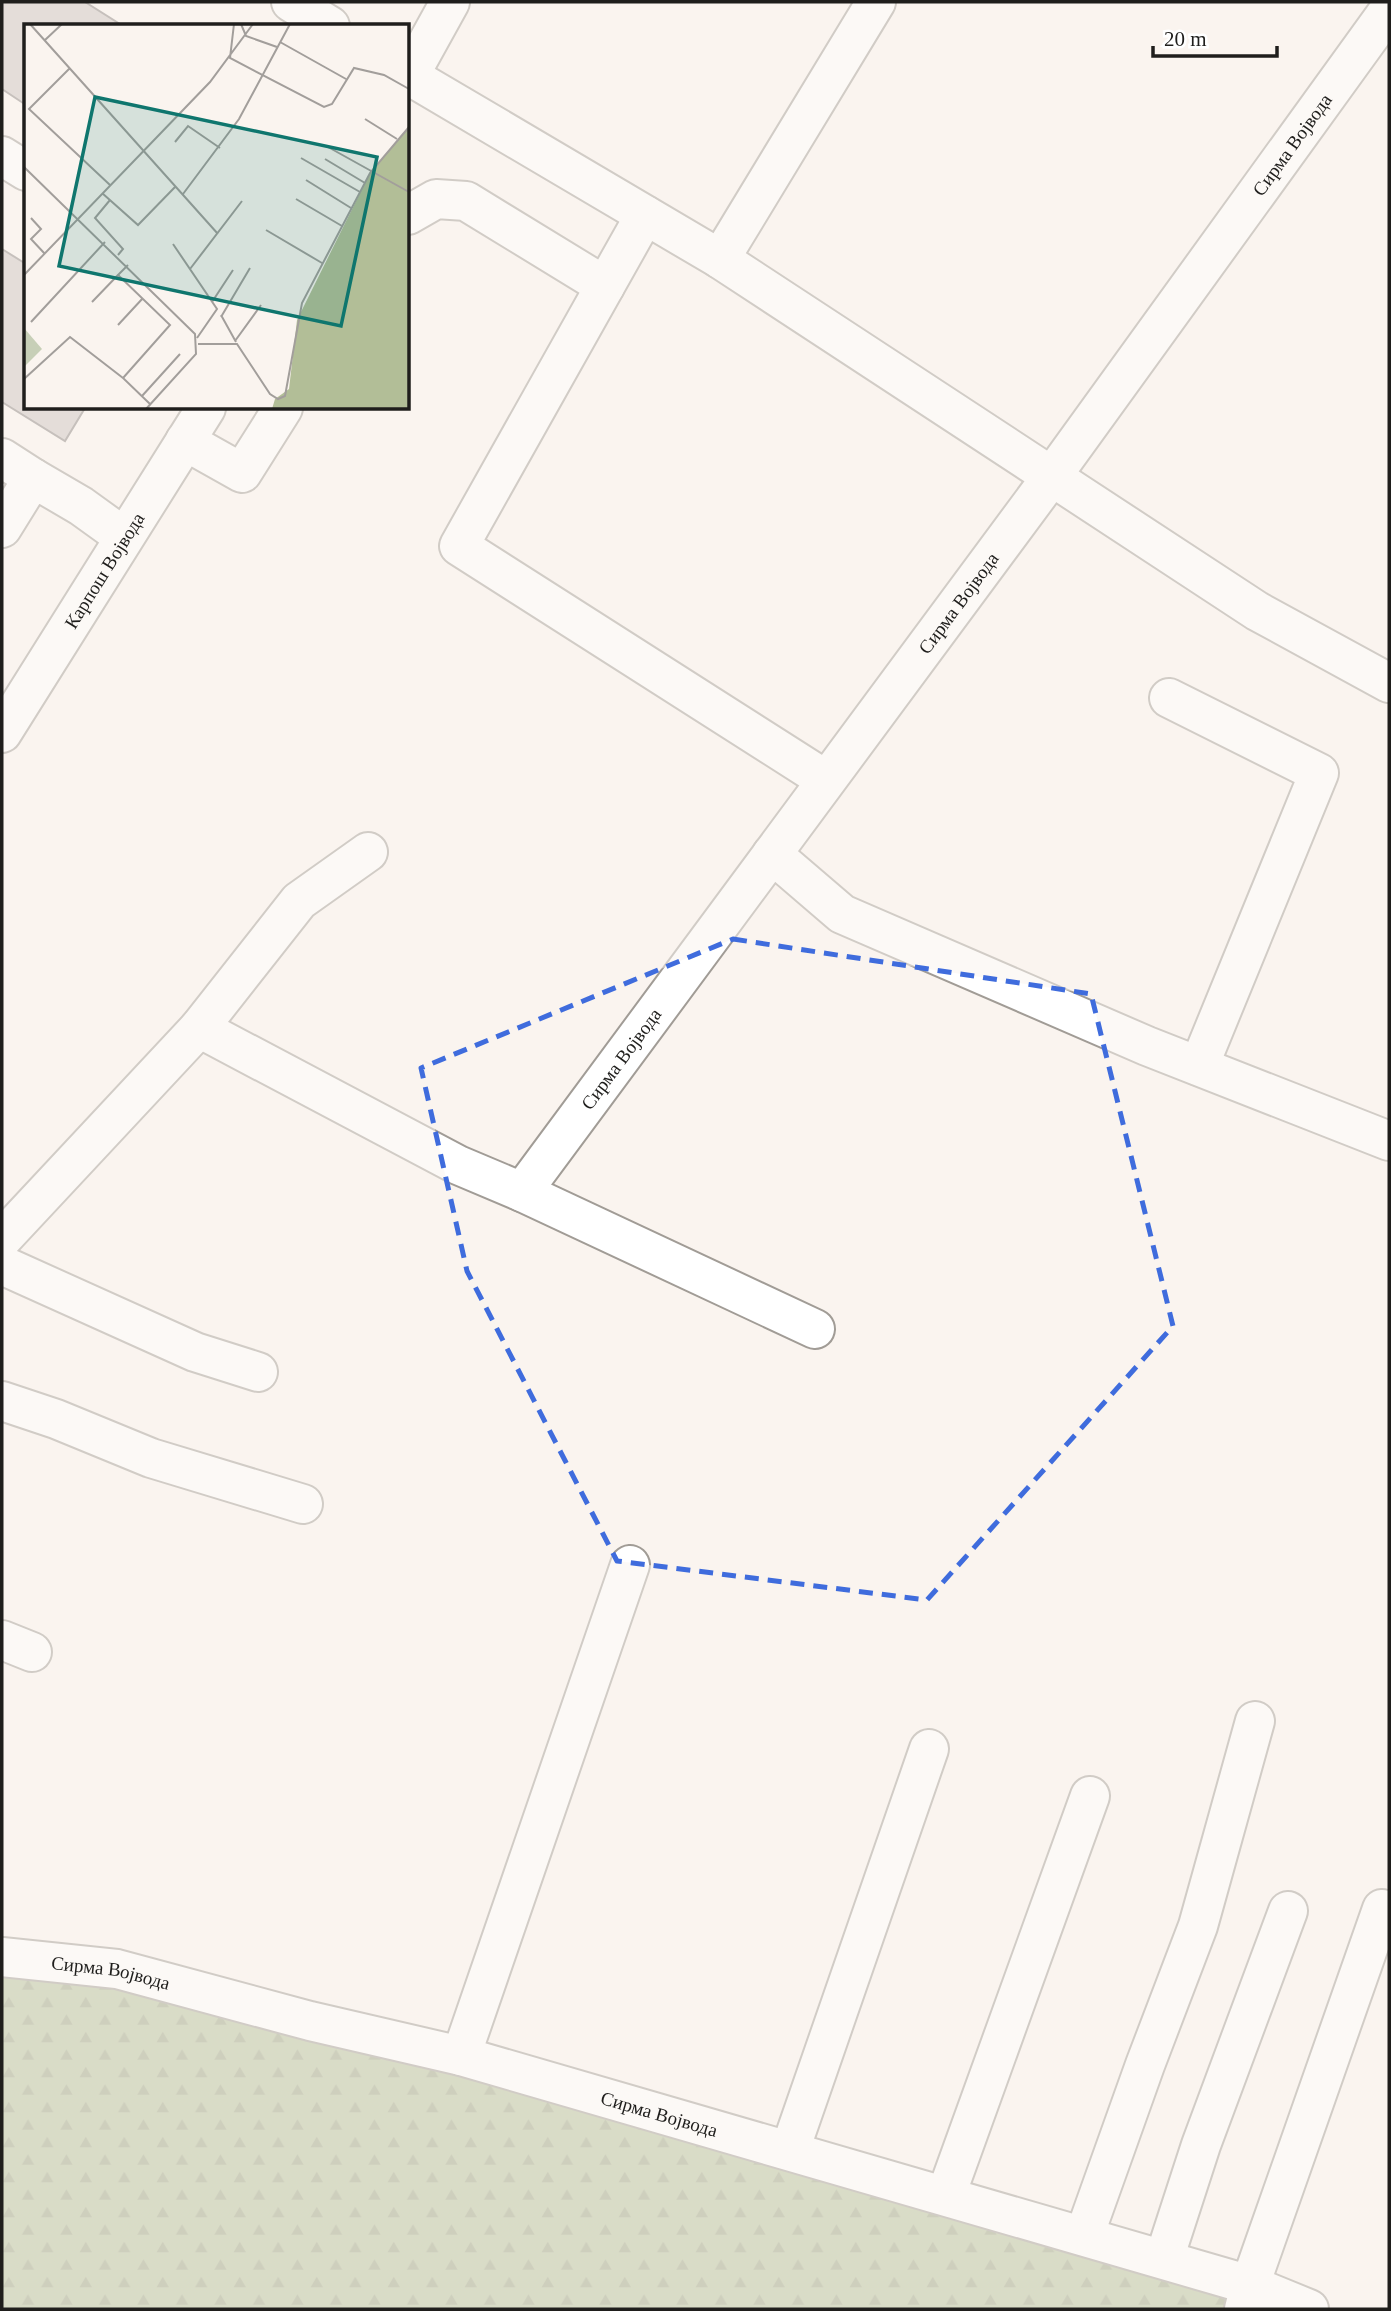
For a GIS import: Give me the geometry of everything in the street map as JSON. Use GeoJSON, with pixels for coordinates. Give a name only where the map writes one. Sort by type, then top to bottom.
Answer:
{"type":"FeatureCollection","features":[{"type":"Feature","properties":{"kind":"street"},"geometry":{"type":"LineString","coordinates":[[290,2],[327,24]]}},
{"type":"Feature","properties":{"kind":"street"},"geometry":{"type":"LineString","coordinates":[[410,72],[450,2]]}},
{"type":"Feature","properties":{"kind":"street"},"geometry":{"type":"LineString","coordinates":[[720,259],[877,2]]}},
{"type":"Feature","properties":{"kind":"street","name":"Сирма Војвода"},"geometry":{"type":"LineString","coordinates":[[522,1192],[1052,476],[1389,10]]}},
{"type":"Feature","properties":{"kind":"street"},"geometry":{"type":"LineString","coordinates":[[410,77],[720,259],[1257,611],[1389,683]]}},
{"type":"Feature","properties":{"kind":"street"},"geometry":{"type":"LineString","coordinates":[[2,156],[24,170]]}},
{"type":"Feature","properties":{"kind":"street"},"geometry":{"type":"LineString","coordinates":[[410,214],[436,199],[466,201],[605,286]]}},
{"type":"Feature","properties":{"kind":"street"},"geometry":{"type":"LineString","coordinates":[[645,215],[459,546],[826,780]]}},
{"type":"Feature","properties":{"kind":"street","name":"Карпош Војвода"},"geometry":{"type":"LineString","coordinates":[[2,733],[205,410]]}},
{"type":"Feature","properties":{"kind":"street"},"geometry":{"type":"LineString","coordinates":[[185,441],[242,473],[282,410]]}},
{"type":"Feature","properties":{"kind":"street"},"geometry":{"type":"LineString","coordinates":[[2,528],[18,468],[124,537]]}},
{"type":"Feature","properties":{"kind":"street"},"geometry":{"type":"LineString","coordinates":[[1169,698],[1319,773],[1199,1066]]}},
{"type":"Feature","properties":{"kind":"street"},"geometry":{"type":"LineString","coordinates":[[2,1239],[199,1028],[299,901],[368,852]]}},
{"type":"Feature","properties":{"kind":"street"},"geometry":{"type":"LineString","coordinates":[[772,854],[842,914],[1199,1066],[1389,1141]]}},
{"type":"Feature","properties":{"kind":"street"},"geometry":{"type":"LineString","coordinates":[[199,1028],[458,1165],[522,1192],[816,1329]]}},
{"type":"Feature","properties":{"kind":"street"},"geometry":{"type":"LineString","coordinates":[[2,1265],[195,1352],[258,1372]]}},
{"type":"Feature","properties":{"kind":"street"},"geometry":{"type":"LineString","coordinates":[[2,1401],[56,1419],[151,1458],[303,1504]]}},
{"type":"Feature","properties":{"kind":"street"},"geometry":{"type":"LineString","coordinates":[[461,2056],[630,1565]]}},
{"type":"Feature","properties":{"kind":"street"},"geometry":{"type":"LineString","coordinates":[[1084,2236],[1198,1926],[1255,1721]]}},
{"type":"Feature","properties":{"kind":"street"},"geometry":{"type":"LineString","coordinates":[[790,2150],[929,1749]]}},
{"type":"Feature","properties":{"kind":"street"},"geometry":{"type":"LineString","coordinates":[[946,2195],[1090,1796]]}},
{"type":"Feature","properties":{"kind":"street"},"geometry":{"type":"LineString","coordinates":[[1247,2297],[1382,1909]]}},
{"type":"Feature","properties":{"kind":"street"},"geometry":{"type":"LineString","coordinates":[[1164,2259],[1200,2145],[1288,1910]]}},
{"type":"Feature","properties":{"kind":"street","name":"Сирма Војвода"},"geometry":{"type":"LineString","coordinates":[[2,1957],[117,1969],[310,2021],[461,2056],[1164,2259],[1247,2297],[1309,2309]]}},
{"type":"Feature","properties":{"kind":"highlighted area"},"geometry":{"type":"Polygon","coordinates":[[[733,939],[1091,994],[1173,1326],[927,1600],[617,1561],[467,1271],[421,1068],[733,939]]]}},
{"type":"Feature","properties":{"kind":"green space"},"geometry":{"type":"Polygon","coordinates":[[[2,1957],[117,1969],[1309,2309],[2,2309],[2,1957]]]}},
{"type":"Feature","properties":{"kind":"building"},"geometry":{"type":"Polygon","coordinates":[[[2,2],[85,2],[120,24],[24,24],[24,104],[2,89],[2,2]]]}},
{"type":"Feature","properties":{"kind":"building"},"geometry":{"type":"Polygon","coordinates":[[[2,249],[24,263],[24,410],[84,410],[65,441],[2,402],[2,249]]]}}]}
